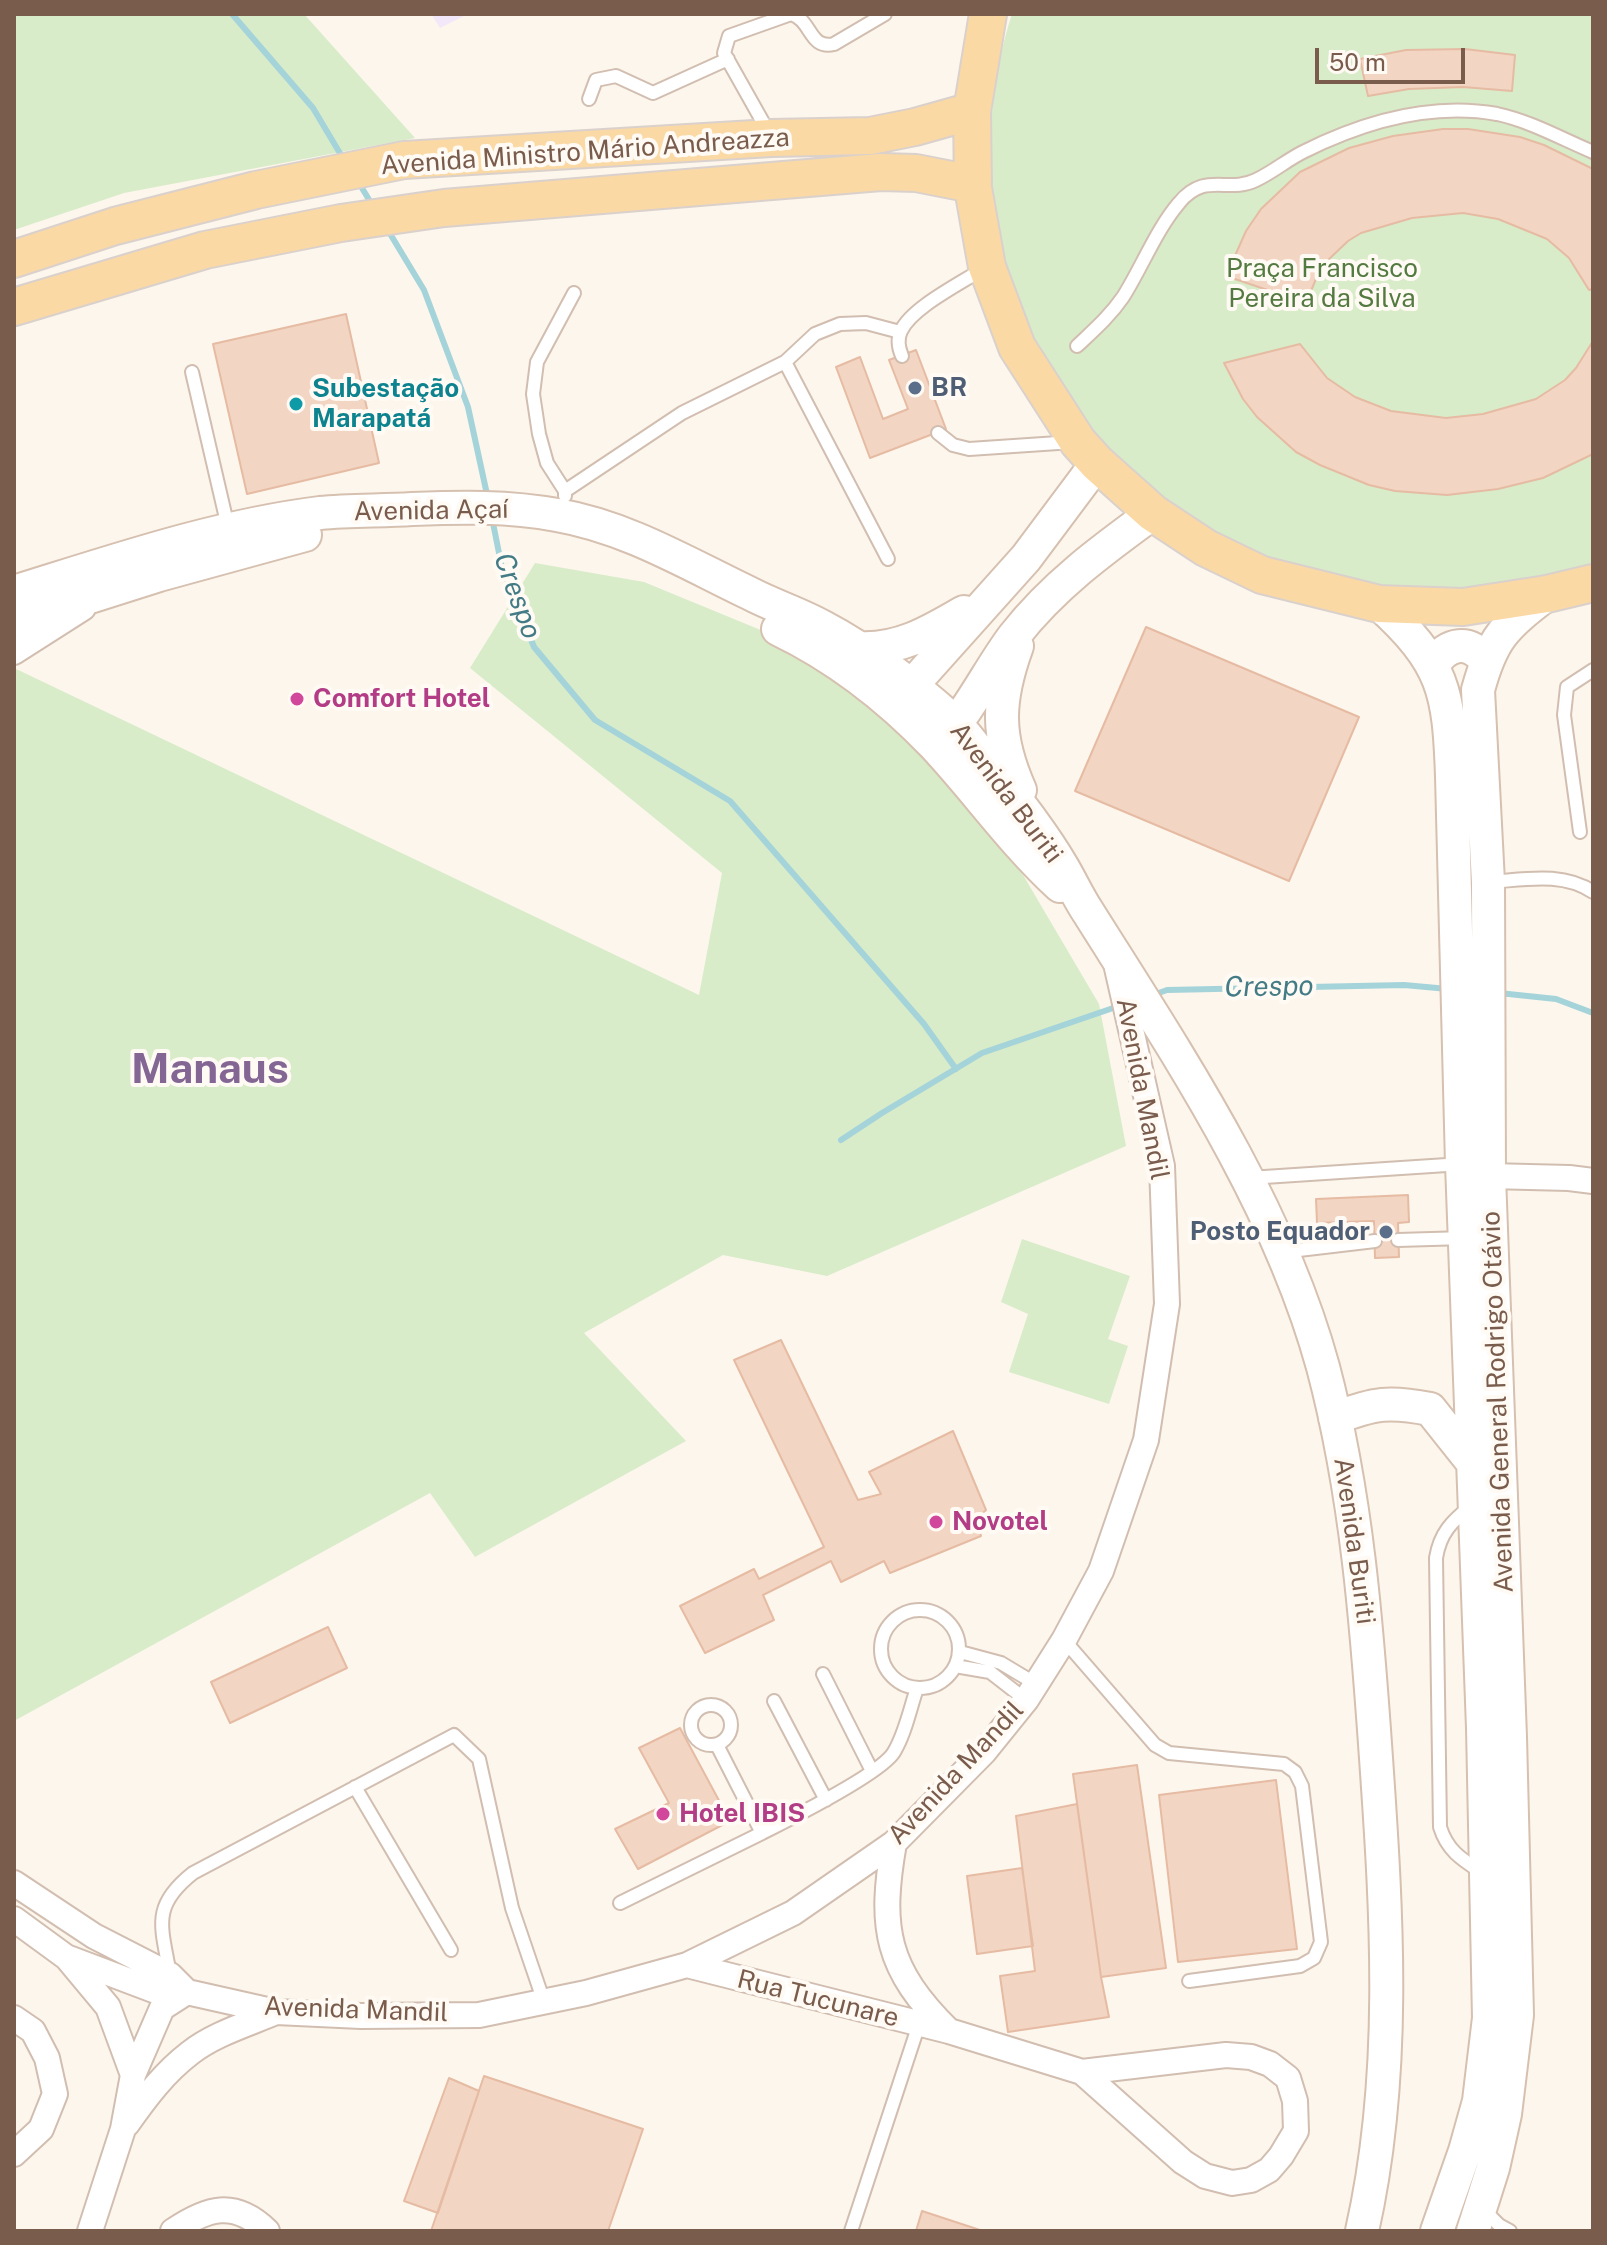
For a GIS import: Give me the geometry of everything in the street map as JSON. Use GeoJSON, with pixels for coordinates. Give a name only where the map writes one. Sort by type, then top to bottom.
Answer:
{"type":"FeatureCollection","features":[{"type":"Feature","properties":{"kind":"main road"},"geometry":{"type":"LineString","coordinates":[[988,14],[972,111],[972,184],[987,267],[1017,347],[1088,452],[1153,513],[1206,548],[1262,575],[1379,604],[1463,607],[1547,594],[1593,583]]}},
{"type":"Feature","properties":{"kind":"main road","name":"Avenida Ministro Mário Andreazza"},"geometry":{"type":"LineString","coordinates":[[14,259],[115,226],[256,190],[404,160],[771,138],[870,136],[972,111]]}},
{"type":"Feature","properties":{"kind":"main road","name":"Avenida Ministro Mário Andreazza"},"geometry":{"type":"LineString","coordinates":[[14,307],[205,250],[341,223],[444,208],[881,172],[916,173],[972,184]]}},
{"type":"Feature","properties":{"kind":"main road"},"geometry":{"type":"LineString","coordinates":[[903,696],[1026,558],[1088,452]]}},
{"type":"Feature","properties":{"kind":"main road","name":"Avenida Açaí"},"geometry":{"type":"LineString","coordinates":[[14,592],[229,530],[321,513],[488,506],[563,514],[650,543],[757,597],[817,623],[857,648],[903,696]]}},
{"type":"Feature","properties":{"kind":"main road"},"geometry":{"type":"LineString","coordinates":[[946,735],[990,668],[1042,602],[1087,562],[1153,513]]}},
{"type":"Feature","properties":{"kind":"main road","name":"Avenida Açaí"},"geometry":{"type":"LineString","coordinates":[[14,621],[111,589],[323,530],[481,525],[563,514],[644,561],[809,644],[903,696]]}},
{"type":"Feature","properties":{"kind":"main road"},"geometry":{"type":"LineString","coordinates":[[857,648],[878,650],[928,634],[994,593]]}},
{"type":"Feature","properties":{"kind":"main road","name":"Avenida General Rodrigo Otávio"},"geometry":{"type":"LineString","coordinates":[[1437,2231],[1479,2101],[1489,2018],[1465,1238],[1476,1170],[1488,882],[1478,690],[1486,661],[1498,637],[1520,614],[1547,594]]}},
{"type":"Feature","properties":{"kind":"main road","name":"Avenida General Rodrigo Otávio"},"geometry":{"type":"LineString","coordinates":[[1379,604],[1433,665],[1444,692],[1450,721],[1510,1737],[1517,2015],[1505,2114],[1477,2219]]}},
{"type":"Feature","properties":{"kind":"main road"},"geometry":{"type":"LineString","coordinates":[[1027,620],[1005,678],[1001,711],[1006,757],[1033,822]]}},
{"type":"Feature","properties":{"kind":"main road"},"geometry":{"type":"LineString","coordinates":[[1433,665],[1440,654],[1454,645],[1469,645],[1486,661]]}},
{"type":"Feature","properties":{"kind":"main road","name":"Avenida Buriti"},"geometry":{"type":"LineString","coordinates":[[903,696],[1033,822],[1061,862],[1086,910],[1186,1069],[1247,1178],[1281,1252],[1321,1361],[1351,1500],[1368,1651],[1388,1955],[1379,2126],[1362,2231]]}},
{"type":"Feature","properties":{"kind":"main road","name":"Avenida Buriti"},"geometry":{"type":"LineString","coordinates":[[946,735],[1040,868],[1086,910]]}},
{"type":"Feature","properties":{"kind":"main road"},"geometry":{"type":"LineString","coordinates":[[1335,1418],[1370,1405],[1398,1403],[1430,1409],[1473,1463]]}},
{"type":"Feature","properties":{"kind":"main road"},"geometry":{"type":"LineString","coordinates":[[1452,2231],[1469,2183],[1471,2169],[1465,2151]]}},
{"type":"Feature","properties":{"kind":"street"},"geometry":{"type":"LineString","coordinates":[[14,652],[111,589]]}},
{"type":"Feature","properties":{"kind":"street","name":"Avenida Mandil"},"geometry":{"type":"LineString","coordinates":[[14,1883],[94,1936],[179,1984],[276,2012],[361,2016],[479,2015],[586,1993],[687,1965],[793,1913],[894,1843],[984,1752],[1031,1692],[1064,1640],[1101,1571],[1146,1440],[1167,1304],[1162,1166],[1112,947]]}},
{"type":"Feature","properties":{"kind":"street"},"geometry":{"type":"LineString","coordinates":[[1476,1170],[1593,1181]]}},
{"type":"Feature","properties":{"kind":"street","name":"Rua Tucunare"},"geometry":{"type":"LineString","coordinates":[[894,1843],[887,1881],[886,1916],[892,1950],[922,2016]]}},
{"type":"Feature","properties":{"kind":"street","name":"Avenida Mandil"},"geometry":{"type":"LineString","coordinates":[[14,1919],[66,1957],[156,1991],[179,1984]]}},
{"type":"Feature","properties":{"kind":"street"},"geometry":{"type":"LineString","coordinates":[[66,1957],[108,2007],[133,2075]]}},
{"type":"Feature","properties":{"kind":"street","name":"Rua Tucunare"},"geometry":{"type":"LineString","coordinates":[[687,1965],[922,2016],[949,2031],[1082,2072],[1226,2055],[1251,2057],[1270,2064],[1288,2078],[1295,2101],[1296,2131],[1275,2163],[1251,2180],[1232,2183],[1205,2176],[1183,2162],[1082,2072]]}},
{"type":"Feature","properties":{"kind":"street"},"geometry":{"type":"LineString","coordinates":[[90,2231],[123,2129],[133,2075],[162,2008],[179,1984]]}},
{"type":"Feature","properties":{"kind":"street"},"geometry":{"type":"LineString","coordinates":[[123,2129],[154,2086],[192,2051],[276,2012]]}},
{"type":"Feature","properties":{"kind":"street"},"geometry":{"type":"LineString","coordinates":[[14,2018],[33,2031],[47,2058],[55,2094],[41,2129],[14,2154]]}},
{"type":"Feature","properties":{"kind":"street"},"geometry":{"type":"LineString","coordinates":[[173,2231],[193,2218],[216,2209],[242,2212],[267,2231]]}},
{"type":"Feature","properties":{"kind":"lane"},"geometry":{"type":"LineString","coordinates":[[771,138],[724,53],[729,36],[784,16],[799,16],[813,39],[826,46],[885,14]]}},
{"type":"Feature","properties":{"kind":"lane"},"geometry":{"type":"LineString","coordinates":[[589,99],[596,80],[616,76],[653,93],[728,59]]}},
{"type":"Feature","properties":{"kind":"lane"},"geometry":{"type":"LineString","coordinates":[[1077,346],[1100,325],[1122,298],[1180,201],[1199,187],[1214,182],[1242,186],[1300,153],[1350,130],[1424,111],[1497,114],[1527,123],[1593,152]]}},
{"type":"Feature","properties":{"kind":"lane"},"geometry":{"type":"LineString","coordinates":[[902,356],[898,348],[900,332],[914,314],[987,267]]}},
{"type":"Feature","properties":{"kind":"lane"},"geometry":{"type":"LineString","coordinates":[[574,293],[537,362],[533,394],[539,434],[563,514],[682,413],[785,362],[815,334],[840,324],[866,323],[900,332]]}},
{"type":"Feature","properties":{"kind":"lane"},"geometry":{"type":"LineString","coordinates":[[785,362],[888,559]]}},
{"type":"Feature","properties":{"kind":"lane"},"geometry":{"type":"LineString","coordinates":[[192,372],[229,530]]}},
{"type":"Feature","properties":{"kind":"lane"},"geometry":{"type":"LineString","coordinates":[[938,433],[953,445],[969,449],[1088,452]]}},
{"type":"Feature","properties":{"kind":"lane"},"geometry":{"type":"LineString","coordinates":[[1580,832],[1564,715],[1567,687],[1593,670]]}},
{"type":"Feature","properties":{"kind":"lane"},"geometry":{"type":"LineString","coordinates":[[1488,882],[1557,878],[1593,892]]}},
{"type":"Feature","properties":{"kind":"lane"},"geometry":{"type":"LineString","coordinates":[[1247,1178],[1476,1170]]}},
{"type":"Feature","properties":{"kind":"lane"},"geometry":{"type":"LineString","coordinates":[[1398,1240],[1465,1238]]}},
{"type":"Feature","properties":{"kind":"lane"},"geometry":{"type":"LineString","coordinates":[[1281,1252],[1375,1241]]}},
{"type":"Feature","properties":{"kind":"lane"},"geometry":{"type":"LineString","coordinates":[[1474,1504],[1445,1529],[1438,1543],[1436,1558],[1440,1827],[1445,1842],[1455,1854],[1487,1876]]}},
{"type":"Feature","properties":{"kind":"lane"},"geometry":{"type":"LineString","coordinates":[[923,1609],[937,1613],[949,1621],[957,1633],[960,1652],[955,1666],[945,1679],[932,1686],[917,1688],[899,1682],[889,1674],[880,1651],[882,1637],[896,1617],[909,1611],[923,1609]]}},
{"type":"Feature","properties":{"kind":"lane"},"geometry":{"type":"LineString","coordinates":[[1064,1640],[1155,1745],[1169,1753],[1284,1764],[1295,1772],[1302,1786],[1321,1942],[1314,1958],[1300,1966],[1189,1981]]}},
{"type":"Feature","properties":{"kind":"lane"},"geometry":{"type":"LineString","coordinates":[[960,1652],[1001,1663],[1031,1692]]}},
{"type":"Feature","properties":{"kind":"lane"},"geometry":{"type":"LineString","coordinates":[[955,1666],[990,1672],[1031,1692]]}},
{"type":"Feature","properties":{"kind":"lane"},"geometry":{"type":"LineString","coordinates":[[823,1674],[872,1771]]}},
{"type":"Feature","properties":{"kind":"lane"},"geometry":{"type":"LineString","coordinates":[[620,1903],[826,1800],[872,1771],[894,1754],[917,1688]]}},
{"type":"Feature","properties":{"kind":"lane"},"geometry":{"type":"LineString","coordinates":[[774,1701],[826,1800]]}},
{"type":"Feature","properties":{"kind":"lane"},"geometry":{"type":"LineString","coordinates":[[179,1984],[162,1924],[164,1906],[174,1888],[193,1873],[454,1735],[479,1759],[512,1908],[544,2002]]}},
{"type":"Feature","properties":{"kind":"lane"},"geometry":{"type":"LineString","coordinates":[[717,1745],[762,1833]]}},
{"type":"Feature","properties":{"kind":"lane"},"geometry":{"type":"LineString","coordinates":[[355,1787],[451,1950]]}},
{"type":"Feature","properties":{"kind":"lane"},"geometry":{"type":"LineString","coordinates":[[851,2231],[922,2016]]}},
{"type":"Feature","properties":{"kind":"lane"},"geometry":{"type":"LineString","coordinates":[[1477,2219],[1510,2231]]}},
{"type":"Feature","properties":{"kind":"shaded area"},"geometry":{"type":"Polygon","coordinates":[[[431,14],[468,14],[440,28],[431,14]]]}},
{"type":"Feature","properties":{"kind":"green space"},"geometry":{"type":"Polygon","coordinates":[[[14,14],[304,14],[415,138],[124,193],[14,230],[14,14]]]}},
{"type":"Feature","properties":{"kind":"green space","name":"Praça Francisco Pereira da Silva"},"geometry":{"type":"Polygon","coordinates":[[[1012,14],[1593,14],[1593,568],[1438,596],[1389,593],[1331,583],[1246,551],[1175,509],[1115,457],[1065,395],[1028,326],[1003,252],[991,174],[994,94],[1012,14]]]}},
{"type":"Feature","properties":{"kind":"green space"},"geometry":{"type":"Polygon","coordinates":[[[535,563],[644,582],[785,640],[901,728],[1016,863],[1099,1004],[1126,1146],[827,1276],[723,1255],[584,1333],[686,1441],[475,1557],[430,1493],[14,1721],[14,668],[699,995],[722,873],[470,668],[535,563]]]}},
{"type":"Feature","properties":{"kind":"green space"},"geometry":{"type":"Polygon","coordinates":[[[1022,1239],[1130,1276],[1108,1339],[1128,1346],[1109,1404],[1009,1372],[1028,1314],[1001,1302],[1022,1239]]]}},
{"type":"Feature","properties":{"kind":"building"},"geometry":{"type":"Polygon","coordinates":[[[1465,49],[1515,55],[1512,91],[1463,87],[1409,89],[1368,96],[1360,59],[1406,50],[1465,49]]]}},
{"type":"Feature","properties":{"kind":"building"},"geometry":{"type":"Polygon","coordinates":[[[1468,129],[1520,137],[1593,169],[1593,289],[1589,290],[1569,258],[1547,239],[1498,219],[1463,213],[1412,218],[1361,233],[1326,262],[1306,303],[1226,276],[1246,231],[1261,209],[1300,172],[1349,148],[1393,136],[1468,129]]]}},
{"type":"Feature","properties":{"kind":"building","name":"Subestação Marapatá"},"geometry":{"type":"Polygon","coordinates":[[[346,314],[379,463],[247,494],[213,344],[346,314]]]}},
{"type":"Feature","properties":{"kind":"building"},"geometry":{"type":"Polygon","coordinates":[[[1593,341],[1593,454],[1543,478],[1498,489],[1447,495],[1395,491],[1369,485],[1296,452],[1257,417],[1243,399],[1224,363],[1300,344],[1327,378],[1355,397],[1391,411],[1446,418],[1483,414],[1536,399],[1565,380],[1593,341]]]}},
{"type":"Feature","properties":{"kind":"building","name":"BR"},"geometry":{"type":"Polygon","coordinates":[[[916,350],[946,429],[870,458],[836,367],[860,357],[883,419],[908,409],[889,360],[916,350]]]}},
{"type":"Feature","properties":{"kind":"building"},"geometry":{"type":"Polygon","coordinates":[[[1146,627],[1359,717],[1289,881],[1075,791],[1146,627]]]}},
{"type":"Feature","properties":{"kind":"building","name":"Posto Equador"},"geometry":{"type":"Polygon","coordinates":[[[1408,1195],[1409,1222],[1398,1223],[1399,1257],[1375,1258],[1374,1221],[1317,1223],[1316,1199],[1408,1195]]]}},
{"type":"Feature","properties":{"kind":"building"},"geometry":{"type":"Polygon","coordinates":[[[781,1340],[858,1500],[881,1494],[869,1472],[953,1431],[986,1510],[977,1519],[981,1536],[890,1573],[884,1561],[841,1582],[831,1561],[763,1595],[774,1620],[705,1653],[680,1606],[754,1569],[759,1579],[824,1547],[734,1360],[781,1340]]]}},
{"type":"Feature","properties":{"kind":"building"},"geometry":{"type":"Polygon","coordinates":[[[328,1627],[347,1668],[230,1723],[211,1682],[328,1627]]]}},
{"type":"Feature","properties":{"kind":"building"},"geometry":{"type":"Polygon","coordinates":[[[680,1728],[730,1821],[638,1869],[615,1829],[669,1803],[639,1748],[680,1728]]]}},
{"type":"Feature","properties":{"kind":"building"},"geometry":{"type":"Polygon","coordinates":[[[1137,1765],[1166,1968],[1101,1977],[1073,1774],[1137,1765]]]}},
{"type":"Feature","properties":{"kind":"building"},"geometry":{"type":"Polygon","coordinates":[[[1276,1780],[1297,1949],[1178,1962],[1159,1795],[1276,1780]]]}},
{"type":"Feature","properties":{"kind":"building"},"geometry":{"type":"Polygon","coordinates":[[[1077,1804],[1109,2017],[1008,2032],[1000,1976],[1035,1971],[1016,1816],[1077,1804]]]}},
{"type":"Feature","properties":{"kind":"building"},"geometry":{"type":"Polygon","coordinates":[[[1022,1868],[1033,1946],[977,1954],[967,1876],[1022,1868]]]}},
{"type":"Feature","properties":{"kind":"building"},"geometry":{"type":"Polygon","coordinates":[[[484,2076],[643,2129],[608,2231],[431,2231],[484,2076]]]}},
{"type":"Feature","properties":{"kind":"building"},"geometry":{"type":"Polygon","coordinates":[[[449,2078],[479,2091],[438,2213],[404,2201],[449,2078]]]}},
{"type":"Feature","properties":{"kind":"building"},"geometry":{"type":"Polygon","coordinates":[[[922,2211],[983,2231],[916,2231],[922,2211]]]}},
{"type":"Feature","properties":{"kind":"waterway","name":"Crespo"},"geometry":{"type":"LineString","coordinates":[[232,14],[313,108],[344,160]]}},
{"type":"Feature","properties":{"kind":"waterway","name":"Crespo"},"geometry":{"type":"LineString","coordinates":[[359,183],[374,208]]}},
{"type":"Feature","properties":{"kind":"waterway","name":"Crespo"},"geometry":{"type":"LineString","coordinates":[[386,227],[424,290],[468,407],[488,499]]}},
{"type":"Feature","properties":{"kind":"waterway","name":"Crespo"},"geometry":{"type":"LineString","coordinates":[[492,518],[502,568],[534,647],[595,720],[730,801],[924,1024],[956,1069]]}},
{"type":"Feature","properties":{"kind":"waterway","name":"Crespo"},"geometry":{"type":"LineString","coordinates":[[1153,995],[1167,990],[1404,985],[1448,989]]}},
{"type":"Feature","properties":{"kind":"waterway","name":"Crespo"},"geometry":{"type":"LineString","coordinates":[[1499,993],[1556,999],[1593,1013]]}},
{"type":"Feature","properties":{"kind":"waterway","name":"Crespo"},"geometry":{"type":"LineString","coordinates":[[841,1140],[982,1053],[1119,1006]]}},
{"type":"Feature","properties":{"kind":"place","name":"BR"},"geometry":{"type":"Point","coordinates":[915,388]}},
{"type":"Feature","properties":{"kind":"place","name":"Subestação Marapatá"},"geometry":{"type":"Point","coordinates":[296,404]}},
{"type":"Feature","properties":{"kind":"place","name":"Comfort Hotel"},"geometry":{"type":"Point","coordinates":[297,699]}},
{"type":"Feature","properties":{"kind":"place","name":"Posto Equador"},"geometry":{"type":"Point","coordinates":[1386,1232]}},
{"type":"Feature","properties":{"kind":"place","name":"Novotel"},"geometry":{"type":"Point","coordinates":[936,1522]}},
{"type":"Feature","properties":{"kind":"place","name":"Hotel IBIS"},"geometry":{"type":"Point","coordinates":[663,1814]}},
{"type":"Feature","properties":{"kind":"district","name":"Manaus"},"geometry":{"type":"Point","coordinates":[210,1070]}}]}
